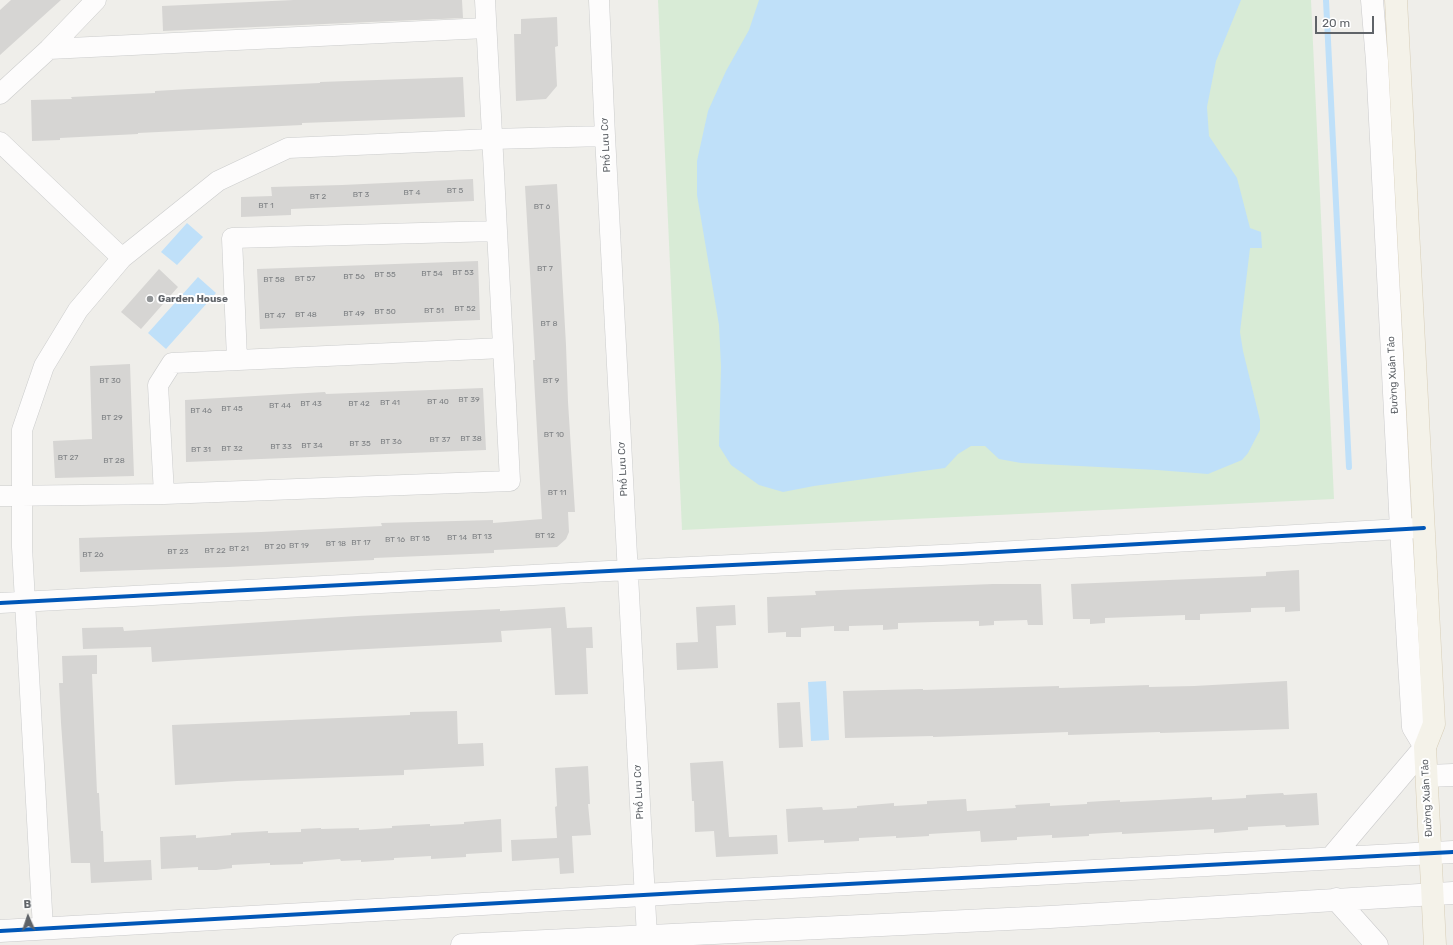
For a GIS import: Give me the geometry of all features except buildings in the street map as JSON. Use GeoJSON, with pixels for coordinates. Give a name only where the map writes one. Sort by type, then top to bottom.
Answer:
{"type":"FeatureCollection","features":[{"type":"Feature","properties":{"kind":"main road","name":"Đường Xuân Tảo"},"geometry":{"type":"LineString","coordinates":[[1396,0],[1434,724],[1424,747],[1427,776],[1429,852],[1442,894],[1435,945]]}},
{"type":"Feature","properties":{"kind":"street"},"geometry":{"type":"LineString","coordinates":[[0,94],[49,49],[96,0]]}},
{"type":"Feature","properties":{"kind":"street"},"geometry":{"type":"LineString","coordinates":[[0,496],[164,494],[510,481],[485,0]]}},
{"type":"Feature","properties":{"kind":"street","name":"Phố Lưu Cơ"},"geometry":{"type":"LineString","coordinates":[[599,0],[647,937]]}},
{"type":"Feature","properties":{"kind":"street","name":"Đường Xuân Tảo"},"geometry":{"type":"LineString","coordinates":[[1372,0],[1377,61],[1401,529],[1413,727],[1424,747]]}},
{"type":"Feature","properties":{"kind":"street"},"geometry":{"type":"LineString","coordinates":[[49,49],[486,28]]}},
{"type":"Feature","properties":{"kind":"street"},"geometry":{"type":"LineString","coordinates":[[43,928],[22,548],[22,430],[44,366],[78,310],[122,258],[218,181],[288,148],[492,139],[605,136]]}},
{"type":"Feature","properties":{"kind":"street"},"geometry":{"type":"LineString","coordinates":[[0,142],[122,258]]}},
{"type":"Feature","properties":{"kind":"street"},"geometry":{"type":"LineString","coordinates":[[237,359],[232,238],[497,231]]}},
{"type":"Feature","properties":{"kind":"street"},"geometry":{"type":"LineString","coordinates":[[164,494],[158,385],[172,363],[503,348]]}},
{"type":"Feature","properties":{"kind":"street"},"geometry":{"type":"LineString","coordinates":[[0,603],[628,570],[970,554],[1424,528]]}},
{"type":"Feature","properties":{"kind":"street"},"geometry":{"type":"LineString","coordinates":[[1331,858],[1424,747]]}},
{"type":"Feature","properties":{"kind":"street"},"geometry":{"type":"LineString","coordinates":[[1427,776],[1453,775]]}},
{"type":"Feature","properties":{"kind":"street"},"geometry":{"type":"LineString","coordinates":[[0,931],[1429,852],[1453,852]]}},
{"type":"Feature","properties":{"kind":"street"},"geometry":{"type":"LineString","coordinates":[[462,945],[1050,917],[1336,899],[1442,894]]}},
{"type":"Feature","properties":{"kind":"street"},"geometry":{"type":"LineString","coordinates":[[1336,899],[1377,945]]}},
{"type":"Feature","properties":{"kind":"green space"},"geometry":{"type":"Polygon","coordinates":[[[658,0],[1311,0],[1334,499],[682,530],[658,0]]]}},
{"type":"Feature","properties":{"kind":"water"},"geometry":{"type":"Polygon","coordinates":[[[759,0],[1241,0],[1216,61],[1207,107],[1209,136],[1237,178],[1250,228],[1261,232],[1262,248],[1250,248],[1240,332],[1243,351],[1260,420],[1260,430],[1248,453],[1242,460],[1208,474],[1021,463],[999,459],[985,446],[971,446],[958,454],[945,468],[814,486],[783,492],[759,485],[731,465],[719,446],[721,367],[719,325],[697,195],[697,161],[708,111],[726,71],[749,30],[759,0]]]}},
{"type":"Feature","properties":{"kind":"water"},"geometry":{"type":"Polygon","coordinates":[[[187,223],[203,237],[177,265],[161,252],[187,223]]]}},
{"type":"Feature","properties":{"kind":"water"},"geometry":{"type":"Polygon","coordinates":[[[198,277],[216,293],[166,349],[148,333],[198,277]]]}},
{"type":"Feature","properties":{"kind":"water"},"geometry":{"type":"Polygon","coordinates":[[[826,681],[829,740],[811,741],[808,682],[826,681]]]}},
{"type":"Feature","properties":{"kind":"waterway"},"geometry":{"type":"LineString","coordinates":[[1326,0],[1349,467]]}},
{"type":"Feature","properties":{"kind":"cycle path"},"geometry":{"type":"LineString","coordinates":[[0,603],[962,554],[1424,528]]}},
{"type":"Feature","properties":{"kind":"cycle path"},"geometry":{"type":"LineString","coordinates":[[0,931],[1453,852]]}},
{"type":"Feature","properties":{"kind":"place","name":"Garden House"},"geometry":{"type":"Point","coordinates":[150,299]}}]}
